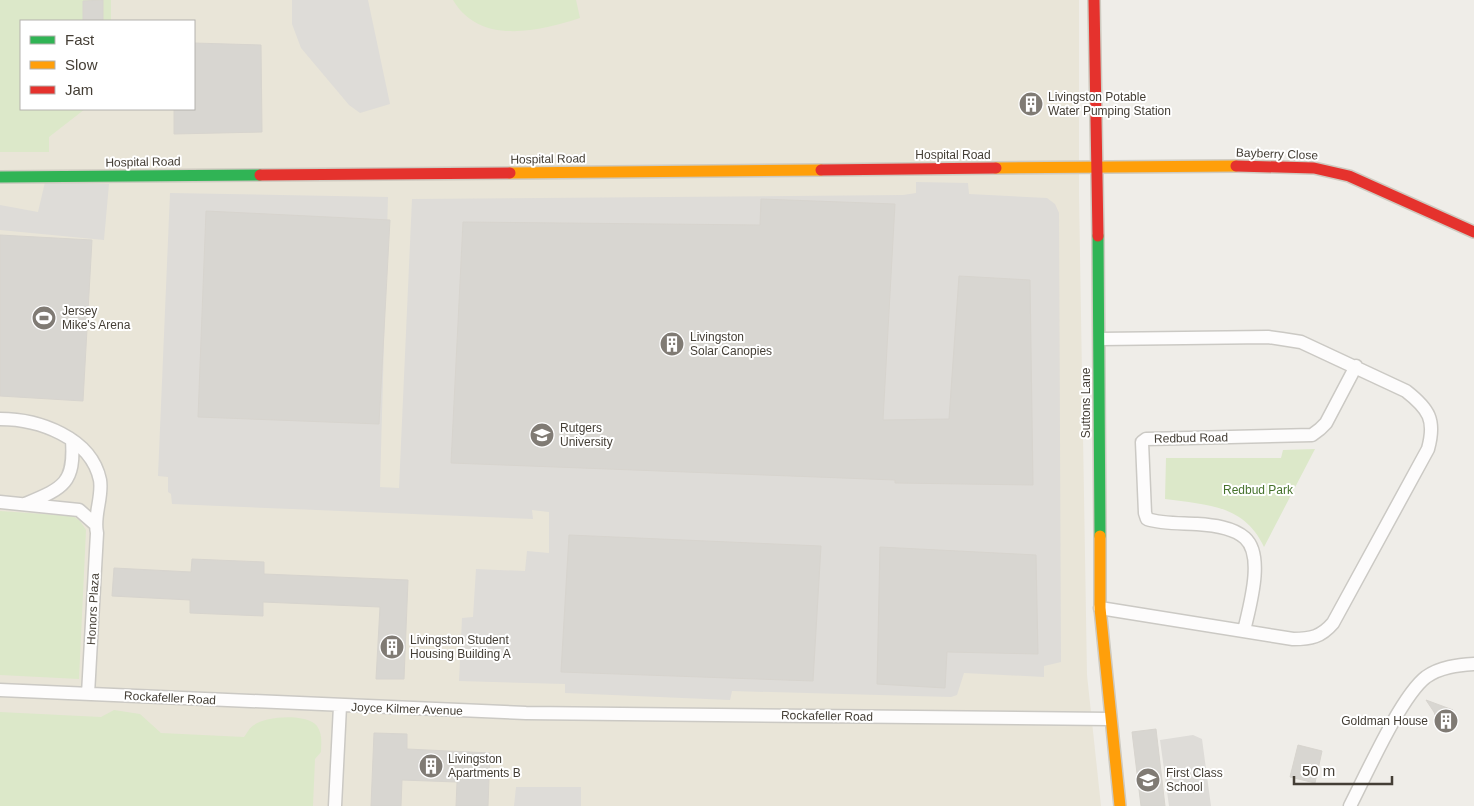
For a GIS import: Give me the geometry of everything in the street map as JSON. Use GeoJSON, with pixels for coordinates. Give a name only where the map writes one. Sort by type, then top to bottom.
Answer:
{"type":"FeatureCollection","features":[{"type":"Feature","properties":{"kind":"street","name":"Suttons Lane"},"geometry":{"type":"LineString","coordinates":[[1094,0],[1100,339],[1100,608],[1120,806]]}},
{"type":"Feature","properties":{"kind":"street","name":"Bayberry Close"},"geometry":{"type":"LineString","coordinates":[[1096,167],[1273,166],[1314,168],[1349,176],[1474,232]]}},
{"type":"Feature","properties":{"kind":"street","name":"Hospital Road"},"geometry":{"type":"LineString","coordinates":[[0,177],[1096,167]]}},
{"type":"Feature","properties":{"kind":"street"},"geometry":{"type":"LineString","coordinates":[[1100,339],[1268,337],[1301,342],[1356,366],[1406,391],[1421,403],[1430,417],[1433,431],[1428,449],[1334,623],[1326,632],[1316,638],[1293,639],[1100,608]]}},
{"type":"Feature","properties":{"kind":"street","name":"Redbud Road"},"geometry":{"type":"LineString","coordinates":[[1244,631],[1255,571],[1254,556],[1250,546],[1245,538],[1239,534],[1214,525],[1147,519],[1145,513],[1142,442],[1146,439],[1312,435],[1326,423],[1356,366]]}},
{"type":"Feature","properties":{"kind":"street","name":"Honors Plaza"},"geometry":{"type":"LineString","coordinates":[[0,419],[19,419],[44,425],[72,440],[91,458],[100,481],[95,524],[97,533],[88,694]]}},
{"type":"Feature","properties":{"kind":"street"},"geometry":{"type":"LineString","coordinates":[[24,504],[52,492],[70,476],[74,462],[72,440]]}},
{"type":"Feature","properties":{"kind":"street"},"geometry":{"type":"LineString","coordinates":[[0,502],[79,510],[95,524]]}},
{"type":"Feature","properties":{"kind":"street"},"geometry":{"type":"LineString","coordinates":[[1350,806],[1400,712],[1413,692],[1427,677],[1452,666],[1474,664]]}},
{"type":"Feature","properties":{"kind":"street","name":"Rockafeller Road"},"geometry":{"type":"LineString","coordinates":[[0,690],[340,706]]}},
{"type":"Feature","properties":{"kind":"street","name":"Joyce Kilmer Avenue"},"geometry":{"type":"LineString","coordinates":[[336,806],[340,706],[544,713]]}},
{"type":"Feature","properties":{"kind":"street","name":"Rockafeller Road"},"geometry":{"type":"LineString","coordinates":[[544,713],[1110,719]]}},
{"type":"Feature","properties":{"kind":"shaded area","name":"Rutgers University"},"geometry":{"type":"Polygon","coordinates":[[[0,0],[1079,0],[1079,195],[1087,675],[1101,806],[0,806],[0,0]]]}},
{"type":"Feature","properties":{"kind":"shaded area"},"geometry":{"type":"Polygon","coordinates":[[[292,0],[368,0],[390,104],[360,113],[349,105],[301,48],[292,24],[292,0]]]}},
{"type":"Feature","properties":{"kind":"shaded area"},"geometry":{"type":"Polygon","coordinates":[[[45,182],[109,184],[104,240],[0,230],[0,205],[38,212],[45,182]]]}},
{"type":"Feature","properties":{"kind":"shaded area"},"geometry":{"type":"Polygon","coordinates":[[[916,182],[968,183],[969,194],[1047,198],[1055,204],[1059,213],[1061,662],[1044,666],[1044,677],[964,673],[957,695],[951,697],[732,691],[730,700],[565,693],[565,684],[459,681],[462,618],[473,617],[476,569],[525,571],[527,551],[549,553],[549,512],[532,510],[533,519],[172,504],[171,494],[168,492],[168,477],[158,476],[170,193],[388,197],[380,487],[399,488],[412,199],[903,195],[916,193],[916,182]]]}},
{"type":"Feature","properties":{"kind":"shaded area"},"geometry":{"type":"Polygon","coordinates":[[[1193,735],[1202,739],[1211,806],[1169,806],[1160,740],[1193,735]]]}},
{"type":"Feature","properties":{"kind":"shaded area"},"geometry":{"type":"Polygon","coordinates":[[[516,787],[581,787],[581,806],[514,806],[516,787]]]}},
{"type":"Feature","properties":{"kind":"green space"},"geometry":{"type":"Polygon","coordinates":[[[0,0],[111,0],[111,20],[20,20],[20,110],[84,110],[49,137],[49,152],[0,152],[0,0]]]}},
{"type":"Feature","properties":{"kind":"green space"},"geometry":{"type":"Polygon","coordinates":[[[453,0],[576,0],[580,18],[529,30],[511,31],[494,29],[478,24],[465,15],[453,0]]]}},
{"type":"Feature","properties":{"kind":"green space","name":"Redbud Park"},"geometry":{"type":"Polygon","coordinates":[[[1315,449],[1264,547],[1256,533],[1235,514],[1209,505],[1165,499],[1166,458],[1281,458],[1283,450],[1315,449]]]}},
{"type":"Feature","properties":{"kind":"green space"},"geometry":{"type":"Polygon","coordinates":[[[0,511],[73,516],[80,521],[86,530],[79,679],[0,675],[0,511]]]}},
{"type":"Feature","properties":{"kind":"green space"},"geometry":{"type":"Polygon","coordinates":[[[114,710],[140,714],[161,733],[244,737],[253,726],[260,722],[277,718],[305,719],[312,722],[319,729],[321,736],[321,752],[315,759],[313,806],[0,806],[0,712],[101,717],[114,710]]]}},
{"type":"Feature","properties":{"kind":"building"},"geometry":{"type":"Polygon","coordinates":[[[103,0],[103,20],[83,20],[83,1],[103,0]]]}},
{"type":"Feature","properties":{"kind":"building"},"geometry":{"type":"Polygon","coordinates":[[[195,43],[261,45],[262,132],[174,134],[174,110],[195,110],[195,43]]]}},
{"type":"Feature","properties":{"kind":"building","name":"Livingston Potable Water Pumping Station"},"geometry":{"type":"Polygon","coordinates":[[[1023,98],[1039,98],[1039,109],[1023,109],[1023,98]]]}},
{"type":"Feature","properties":{"kind":"building","name":"Livingston Solar Canopies"},"geometry":{"type":"Polygon","coordinates":[[[761,199],[895,204],[883,420],[949,419],[959,276],[1030,280],[1033,485],[895,483],[895,480],[451,463],[463,222],[760,225],[761,199]]]}},
{"type":"Feature","properties":{"kind":"building"},"geometry":{"type":"Polygon","coordinates":[[[206,211],[390,220],[379,424],[198,417],[206,211]]]}},
{"type":"Feature","properties":{"kind":"building","name":"Jersey Mike's Arena"},"geometry":{"type":"Polygon","coordinates":[[[0,235],[92,240],[83,401],[0,396],[0,235]]]}},
{"type":"Feature","properties":{"kind":"building"},"geometry":{"type":"Polygon","coordinates":[[[569,535],[821,546],[813,681],[561,672],[569,535]]]}},
{"type":"Feature","properties":{"kind":"building"},"geometry":{"type":"Polygon","coordinates":[[[880,547],[1036,555],[1038,654],[947,652],[945,688],[877,684],[880,547]]]}},
{"type":"Feature","properties":{"kind":"building","name":"Livingston Student Housing Building A"},"geometry":{"type":"Polygon","coordinates":[[[192,559],[264,562],[264,574],[408,580],[404,679],[376,679],[380,607],[263,602],[263,616],[190,613],[190,600],[112,596],[114,568],[191,572],[192,559]]]}},
{"type":"Feature","properties":{"kind":"building","name":"Goldman House"},"geometry":{"type":"Polygon","coordinates":[[[1426,700],[1453,710],[1452,715],[1456,716],[1451,730],[1440,730],[1434,712],[1426,700]]]}},
{"type":"Feature","properties":{"kind":"building"},"geometry":{"type":"Polygon","coordinates":[[[1156,729],[1165,806],[1141,806],[1132,732],[1156,729]]]}},
{"type":"Feature","properties":{"kind":"building","name":"Livingston Apartments B"},"geometry":{"type":"Polygon","coordinates":[[[374,733],[407,734],[407,749],[490,753],[488,806],[456,806],[457,782],[402,780],[401,806],[371,806],[374,733]]]}},
{"type":"Feature","properties":{"kind":"building"},"geometry":{"type":"Polygon","coordinates":[[[1298,745],[1322,751],[1315,783],[1290,777],[1298,745]]]}},
{"type":"Feature","properties":{"kind":"traffic: fast"},"geometry":{"type":"LineString","coordinates":[[0,177],[260,175]]}},
{"type":"Feature","properties":{"kind":"traffic: fast"},"geometry":{"type":"LineString","coordinates":[[1098,236],[1100,536]]}},
{"type":"Feature","properties":{"kind":"traffic: slow"},"geometry":{"type":"LineString","coordinates":[[996,168],[1236,166]]}},
{"type":"Feature","properties":{"kind":"traffic: slow"},"geometry":{"type":"LineString","coordinates":[[510,173],[821,170]]}},
{"type":"Feature","properties":{"kind":"traffic: slow"},"geometry":{"type":"LineString","coordinates":[[1100,536],[1100,608],[1120,806]]}},
{"type":"Feature","properties":{"kind":"traffic: jam"},"geometry":{"type":"LineString","coordinates":[[1094,0],[1098,236]]}},
{"type":"Feature","properties":{"kind":"traffic: jam"},"geometry":{"type":"LineString","coordinates":[[1236,166],[1314,168],[1349,176],[1474,232]]}},
{"type":"Feature","properties":{"kind":"traffic: jam"},"geometry":{"type":"LineString","coordinates":[[821,170],[996,168]]}},
{"type":"Feature","properties":{"kind":"traffic: jam"},"geometry":{"type":"LineString","coordinates":[[260,175],[510,173]]}},
{"type":"Feature","properties":{"kind":"place","name":"Livingston Potable Water Pumping Station"},"geometry":{"type":"Point","coordinates":[1031,104]}},
{"type":"Feature","properties":{"kind":"place","name":"Jersey Mike's Arena"},"geometry":{"type":"Point","coordinates":[44,318]}},
{"type":"Feature","properties":{"kind":"place","name":"Livingston Solar Canopies"},"geometry":{"type":"Point","coordinates":[672,344]}},
{"type":"Feature","properties":{"kind":"place","name":"Rutgers University"},"geometry":{"type":"Point","coordinates":[542,435]}},
{"type":"Feature","properties":{"kind":"place","name":"Livingston Student Housing Building A"},"geometry":{"type":"Point","coordinates":[392,647]}},
{"type":"Feature","properties":{"kind":"place","name":"Goldman House"},"geometry":{"type":"Point","coordinates":[1446,721]}},
{"type":"Feature","properties":{"kind":"place","name":"Livingston Apartments B"},"geometry":{"type":"Point","coordinates":[431,766]}},
{"type":"Feature","properties":{"kind":"place","name":"First Class School"},"geometry":{"type":"Point","coordinates":[1148,780]}}]}
